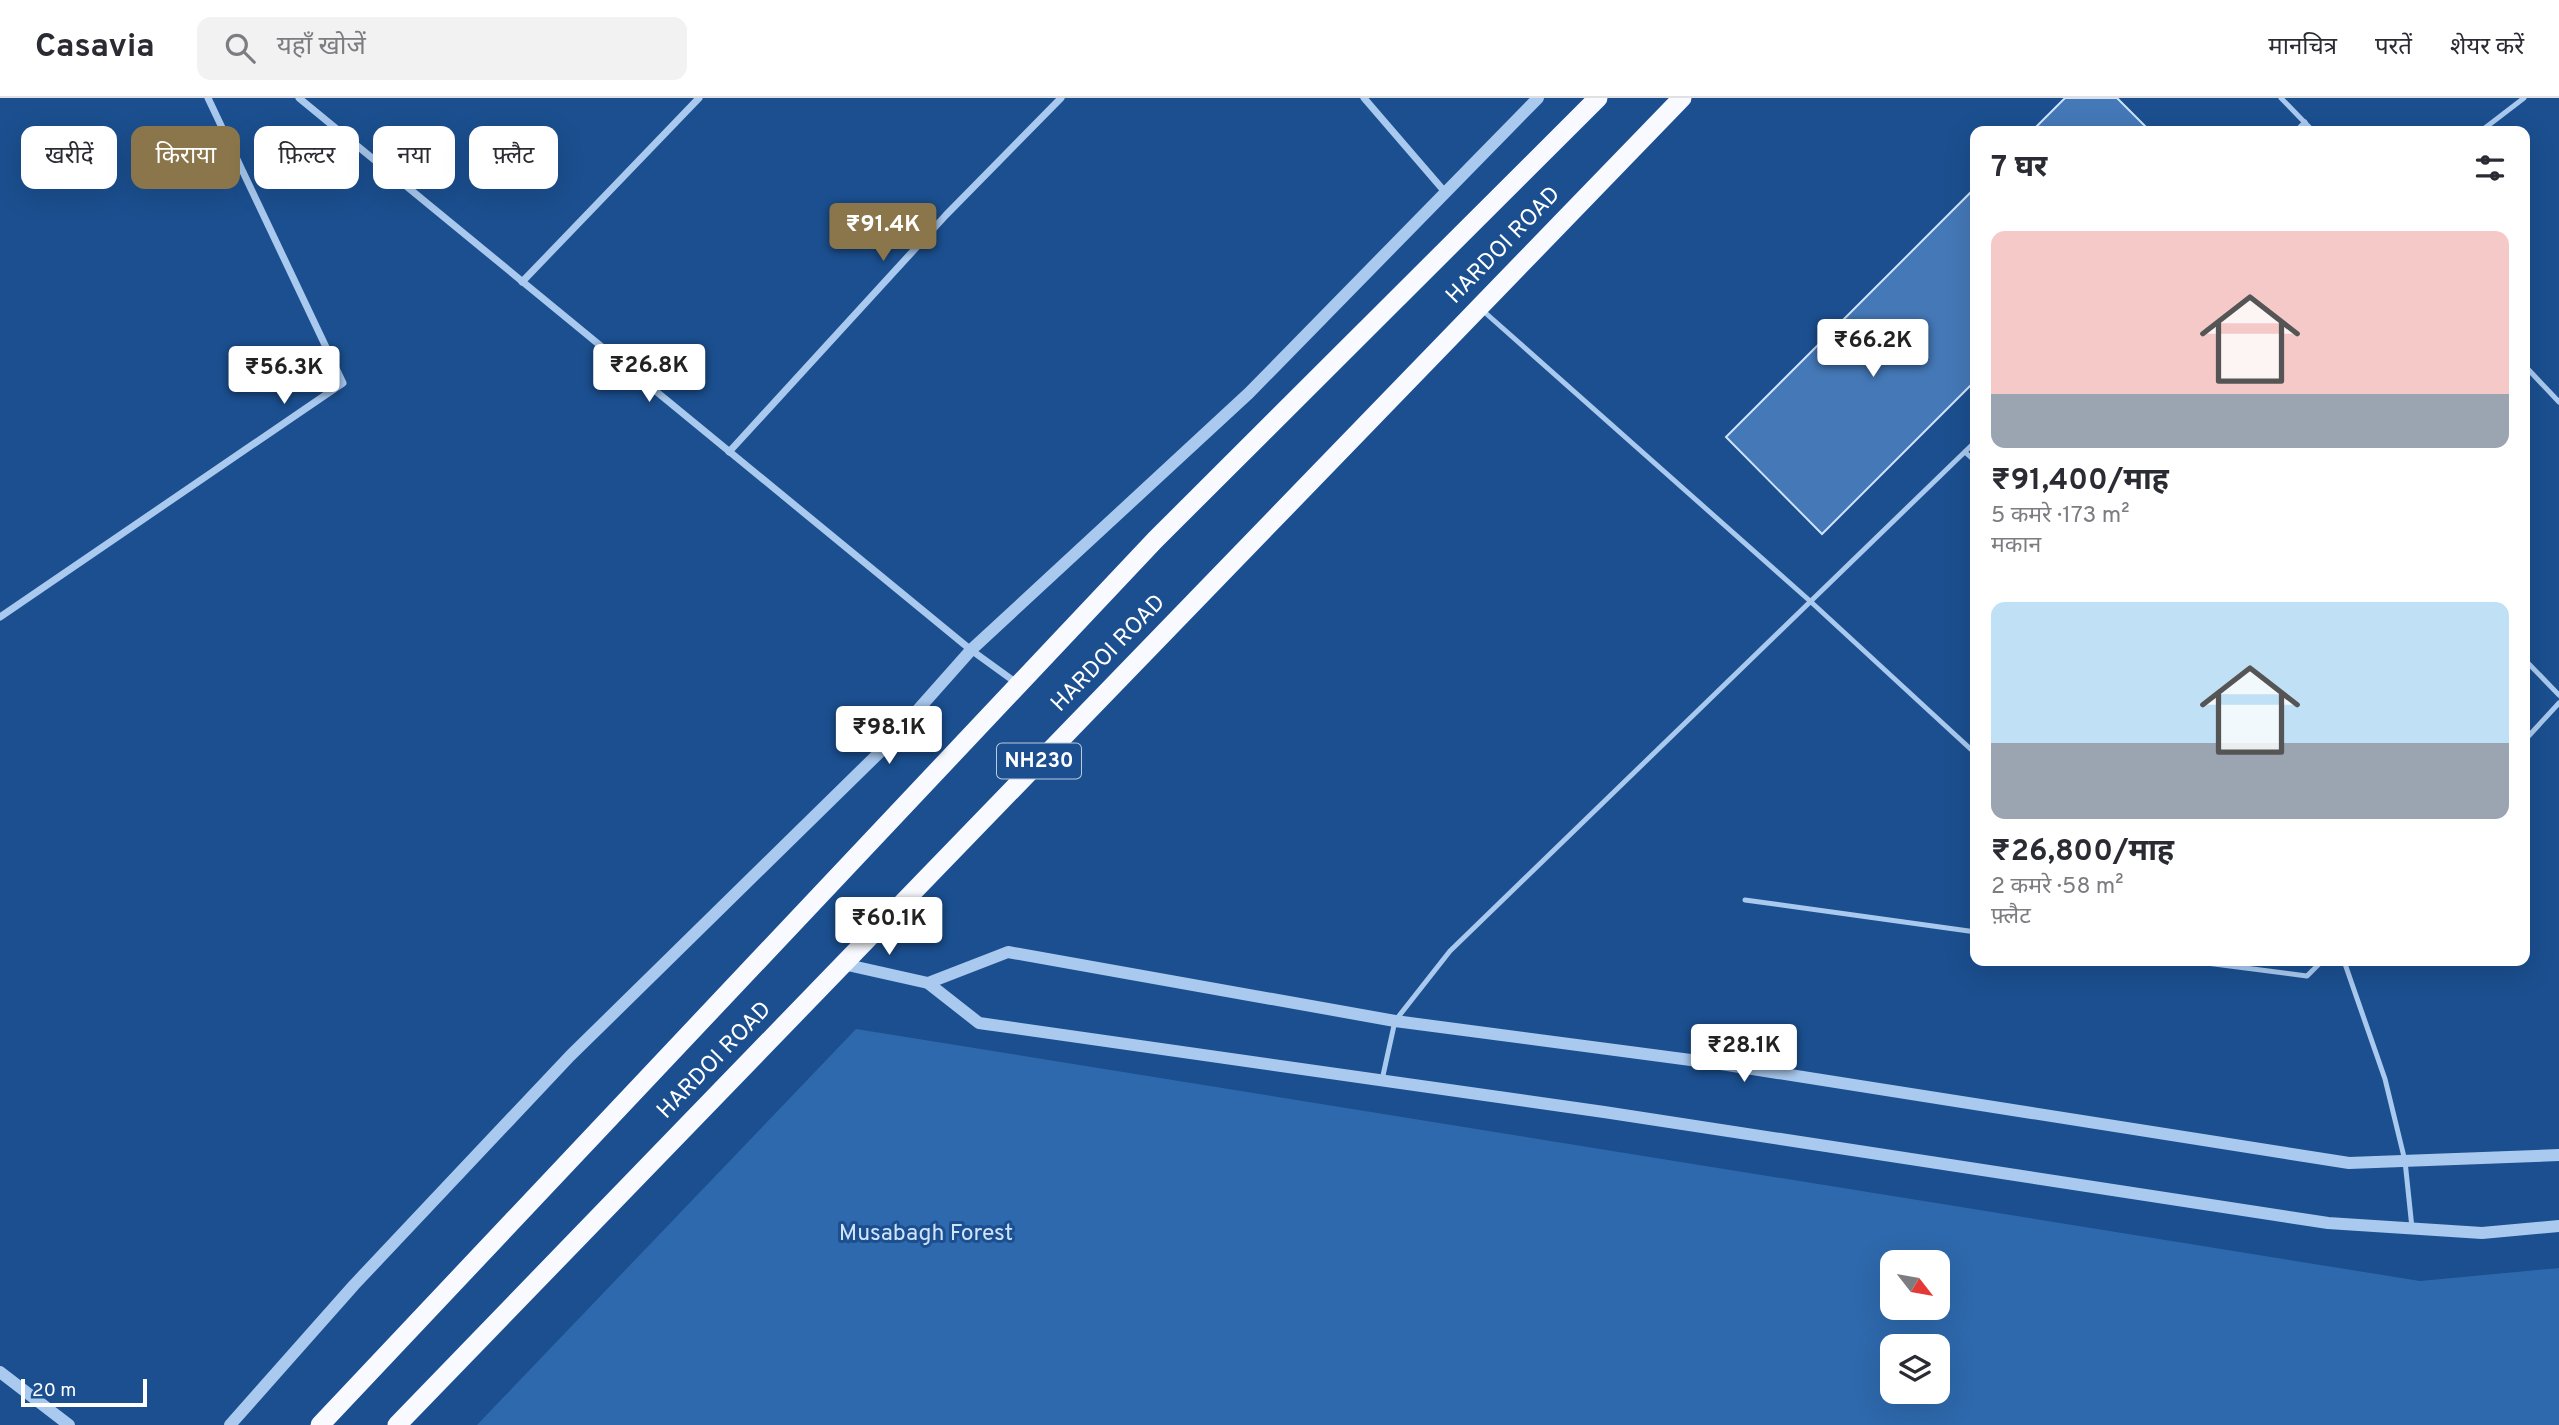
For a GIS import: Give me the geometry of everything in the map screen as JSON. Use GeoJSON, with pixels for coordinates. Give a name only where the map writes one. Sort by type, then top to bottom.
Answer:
{"type":"FeatureCollection","features":[{"type":"Feature","properties":{"kind":"highway","name":"HARDOI ROAD"},"geometry":{"type":"LineString","coordinates":[[320,1425],[1155,540],[1598,98]]}},
{"type":"Feature","properties":{"kind":"highway","name":"HARDOI ROAD"},"geometry":{"type":"LineString","coordinates":[[397,1425],[1682,98]]}},
{"type":"Feature","properties":{"kind":"street"},"geometry":{"type":"LineString","coordinates":[[0,617],[343,383],[208,98]]}},
{"type":"Feature","properties":{"kind":"street"},"geometry":{"type":"LineString","coordinates":[[299,98],[971,650],[1018,684]]}},
{"type":"Feature","properties":{"kind":"street"},"geometry":{"type":"LineString","coordinates":[[523,282],[699,98]]}},
{"type":"Feature","properties":{"kind":"street"},"geometry":{"type":"LineString","coordinates":[[729,452],[946,215],[1061,98]]}},
{"type":"Feature","properties":{"kind":"street"},"geometry":{"type":"LineString","coordinates":[[1364,98],[1445,192]]}},
{"type":"Feature","properties":{"kind":"street"},"geometry":{"type":"LineString","coordinates":[[230,1425],[354,1285],[570,1056],[884,748],[971,650],[1249,393],[1538,98]]}},
{"type":"Feature","properties":{"kind":"street"},"geometry":{"type":"LineString","coordinates":[[928,983],[1008,952],[1395,1021],[1721,1064],[2349,1163],[2559,1155]]}},
{"type":"Feature","properties":{"kind":"street"},"geometry":{"type":"LineString","coordinates":[[843,964],[928,983],[979,1023],[1382,1080],[2328,1223],[2482,1233],[2559,1226]]}},
{"type":"Feature","properties":{"kind":"street"},"geometry":{"type":"LineString","coordinates":[[0,1372],[69,1425]]}},
{"type":"Feature","properties":{"kind":"lane"},"geometry":{"type":"LineString","coordinates":[[2281,98],[2309,126]]}},
{"type":"Feature","properties":{"kind":"lane"},"geometry":{"type":"LineString","coordinates":[[2488,126],[2524,98]]}},
{"type":"Feature","properties":{"kind":"lane"},"geometry":{"type":"LineString","coordinates":[[2301,126],[2305,122]]}},
{"type":"Feature","properties":{"kind":"lane"},"geometry":{"type":"LineString","coordinates":[[1479,307],[1810,601],[1970,748]]}},
{"type":"Feature","properties":{"kind":"lane"},"geometry":{"type":"LineString","coordinates":[[2530,371],[2559,402]]}},
{"type":"Feature","properties":{"kind":"lane"},"geometry":{"type":"LineString","coordinates":[[1382,1080],[1395,1021],[1450,951],[1970,447]]}},
{"type":"Feature","properties":{"kind":"lane"},"geometry":{"type":"LineString","coordinates":[[1965,452],[1970,457]]}},
{"type":"Feature","properties":{"kind":"lane"},"geometry":{"type":"LineString","coordinates":[[2530,665],[2559,695]]}},
{"type":"Feature","properties":{"kind":"lane"},"geometry":{"type":"LineString","coordinates":[[2530,735],[2559,703]]}},
{"type":"Feature","properties":{"kind":"lane"},"geometry":{"type":"LineString","coordinates":[[1745,901],[1970,931]]}},
{"type":"Feature","properties":{"kind":"lane"},"geometry":{"type":"LineString","coordinates":[[2236,966],[2307,976],[2317,966]]}},
{"type":"Feature","properties":{"kind":"lane"},"geometry":{"type":"LineString","coordinates":[[2346,966],[2385,1079],[2405,1161],[2412,1229]]}},
{"type":"Feature","properties":{"kind":"green space","name":"Musabagh Forest"},"geometry":{"type":"Polygon","coordinates":[[[856,1029],[2420,1281],[2559,1268],[2559,1425],[477,1425],[856,1029]]]}},
{"type":"Feature","properties":{"kind":"building"},"geometry":{"type":"Polygon","coordinates":[[[2065,98],[2117,98],[2145,126],[2037,126],[2065,98]]]}},
{"type":"Feature","properties":{"kind":"building"},"geometry":{"type":"Polygon","coordinates":[[[1970,193],[1970,386],[1822,534],[1726,437],[1970,193]]]}}]}
